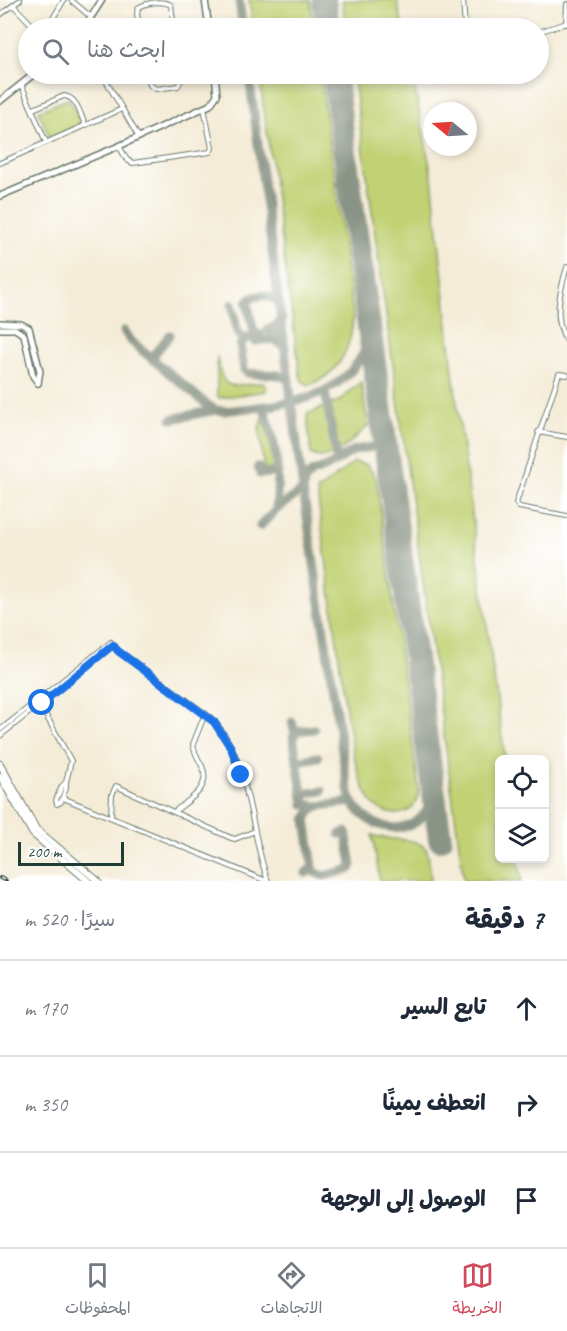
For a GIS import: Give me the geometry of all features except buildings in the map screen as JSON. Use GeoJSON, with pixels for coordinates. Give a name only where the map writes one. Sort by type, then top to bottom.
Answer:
{"type":"FeatureCollection","features":[{"type":"Feature","properties":{"kind":"main road"},"geometry":{"type":"LineString","coordinates":[[0,764],[36,829],[98,881]]}},
{"type":"Feature","properties":{"kind":"main road"},"geometry":{"type":"LineString","coordinates":[[0,776],[30,830],[88,881]]}},
{"type":"Feature","properties":{"kind":"street"},"geometry":{"type":"LineString","coordinates":[[0,15],[20,0]]}},
{"type":"Feature","properties":{"kind":"street"},"geometry":{"type":"LineString","coordinates":[[53,18],[64,0]]}},
{"type":"Feature","properties":{"kind":"street"},"geometry":{"type":"LineString","coordinates":[[71,0],[91,17],[102,0]]}},
{"type":"Feature","properties":{"kind":"street"},"geometry":{"type":"LineString","coordinates":[[205,0],[208,18]]}},
{"type":"Feature","properties":{"kind":"street"},"geometry":{"type":"LineString","coordinates":[[463,0],[464,18]]}},
{"type":"Feature","properties":{"kind":"street"},"geometry":{"type":"LineString","coordinates":[[138,18],[138,8],[145,4],[164,1],[171,4],[173,18]]}},
{"type":"Feature","properties":{"kind":"street"},"geometry":{"type":"LineString","coordinates":[[549,29],[567,23],[567,4]]}},
{"type":"Feature","properties":{"kind":"street"},"geometry":{"type":"LineString","coordinates":[[14,6],[25,18]]}},
{"type":"Feature","properties":{"kind":"street"},"geometry":{"type":"LineString","coordinates":[[0,101],[21,84],[46,142]]}},
{"type":"Feature","properties":{"kind":"street"},"geometry":{"type":"LineString","coordinates":[[108,84],[138,136]]}},
{"type":"Feature","properties":{"kind":"street"},"geometry":{"type":"LineString","coordinates":[[150,84],[156,89],[179,84]]}},
{"type":"Feature","properties":{"kind":"street"},"geometry":{"type":"LineString","coordinates":[[0,196],[204,108],[213,103],[217,95],[216,84]]}},
{"type":"Feature","properties":{"kind":"street"},"geometry":{"type":"LineString","coordinates":[[33,109],[69,96],[74,101],[85,124]]}},
{"type":"Feature","properties":{"kind":"street"},"geometry":{"type":"LineString","coordinates":[[119,146],[127,160],[133,163],[210,152],[212,148],[204,108]]}},
{"type":"Feature","properties":{"kind":"street"},"geometry":{"type":"LineString","coordinates":[[0,163],[122,109]]}},
{"type":"Feature","properties":{"kind":"street"},"geometry":{"type":"LineString","coordinates":[[567,267],[558,306],[561,328],[567,341]]}},
{"type":"Feature","properties":{"kind":"street"},"geometry":{"type":"LineString","coordinates":[[24,324],[31,330],[40,374],[38,383],[33,376],[24,335],[19,330],[3,325],[24,324]]}},
{"type":"Feature","properties":{"kind":"street"},"geometry":{"type":"LineString","coordinates":[[566,376],[559,374],[538,432],[516,505],[567,516]]}},
{"type":"Feature","properties":{"kind":"street"},"geometry":{"type":"LineString","coordinates":[[538,432],[567,437]]}},
{"type":"Feature","properties":{"kind":"street"},"geometry":{"type":"LineString","coordinates":[[0,736],[10,725],[112,643],[118,651],[205,714],[222,730],[234,754],[266,879]]}},
{"type":"Feature","properties":{"kind":"street"},"geometry":{"type":"LineString","coordinates":[[39,703],[70,759],[67,786],[60,804],[56,803],[62,786],[66,782]]}},
{"type":"Feature","properties":{"kind":"street"},"geometry":{"type":"LineString","coordinates":[[175,812],[200,791],[204,784],[205,772],[193,744],[205,714]]}},
{"type":"Feature","properties":{"kind":"street"},"geometry":{"type":"LineString","coordinates":[[0,730],[10,725]]}},
{"type":"Feature","properties":{"kind":"street"},"geometry":{"type":"LineString","coordinates":[[111,817],[112,795],[116,786],[231,838],[236,839],[255,831]]}},
{"type":"Feature","properties":{"kind":"street"},"geometry":{"type":"LineString","coordinates":[[63,798],[266,879]]}},
{"type":"Feature","properties":{"kind":"green space"},"geometry":{"type":"Polygon","coordinates":[[[249,0],[310,0],[313,18],[252,18],[249,0]]]}},
{"type":"Feature","properties":{"kind":"green space"},"geometry":{"type":"Polygon","coordinates":[[[342,0],[397,0],[401,18],[345,18],[342,0]]]}},
{"type":"Feature","properties":{"kind":"green space"},"geometry":{"type":"Polygon","coordinates":[[[260,84],[321,84],[353,314],[347,347],[336,366],[319,381],[308,385],[302,381],[260,84]]]}},
{"type":"Feature","properties":{"kind":"green space"},"geometry":{"type":"Polygon","coordinates":[[[354,84],[414,84],[423,131],[423,156],[428,156],[432,177],[454,381],[504,755],[495,755],[495,863],[519,863],[522,881],[464,881],[354,84]]]}},
{"type":"Feature","properties":{"kind":"green space"},"geometry":{"type":"Polygon","coordinates":[[[68,99],[81,124],[50,138],[38,111],[68,99]]]}},
{"type":"Feature","properties":{"kind":"green space"},"geometry":{"type":"Polygon","coordinates":[[[217,356],[225,382],[235,386],[262,383],[266,386],[266,391],[219,398],[217,395],[217,356]]]}},
{"type":"Feature","properties":{"kind":"green space"},"geometry":{"type":"Polygon","coordinates":[[[361,382],[368,425],[366,428],[348,445],[334,454],[319,457],[311,454],[307,414],[339,401],[361,382]]]}},
{"type":"Feature","properties":{"kind":"green space"},"geometry":{"type":"Polygon","coordinates":[[[262,420],[268,420],[273,430],[279,461],[279,467],[264,470],[259,427],[262,420]]]}},
{"type":"Feature","properties":{"kind":"green space"},"geometry":{"type":"Polygon","coordinates":[[[354,462],[367,465],[376,478],[419,791],[413,806],[404,813],[398,814],[381,810],[372,803],[358,770],[345,703],[317,491],[354,462]]]}},
{"type":"Feature","properties":{"kind":"green space"},"geometry":{"type":"Polygon","coordinates":[[[372,835],[411,841],[423,846],[428,855],[431,881],[380,881],[372,835]]]}},
{"type":"Feature","properties":{"kind":"taxiway"},"geometry":{"type":"LineString","coordinates":[[239,0],[242,18]]}},
{"type":"Feature","properties":{"kind":"taxiway"},"geometry":{"type":"LineString","coordinates":[[250,84],[303,490],[349,793],[353,804],[362,814],[381,826],[392,828],[413,824],[421,818],[429,806],[433,790]]}},
{"type":"Feature","properties":{"kind":"taxiway"},"geometry":{"type":"LineString","coordinates":[[280,303],[263,296],[255,297],[247,302],[254,332],[260,335],[246,338],[240,345],[244,370],[248,373],[276,375],[289,381]]}},
{"type":"Feature","properties":{"kind":"taxiway"},"geometry":{"type":"LineString","coordinates":[[232,304],[238,334],[246,338]]}},
{"type":"Feature","properties":{"kind":"taxiway"},"geometry":{"type":"LineString","coordinates":[[282,319],[276,326],[267,330],[276,331],[284,338]]}},
{"type":"Feature","properties":{"kind":"taxiway"},"geometry":{"type":"LineString","coordinates":[[124,331],[132,342],[205,403],[215,410],[225,411],[292,402],[324,391],[338,383],[351,371],[371,340]]}},
{"type":"Feature","properties":{"kind":"taxiway"},"geometry":{"type":"LineString","coordinates":[[154,361],[155,353],[170,335]]}},
{"type":"Feature","properties":{"kind":"taxiway"},"geometry":{"type":"LineString","coordinates":[[255,341],[271,340],[285,347]]}},
{"type":"Feature","properties":{"kind":"taxiway"},"geometry":{"type":"LineString","coordinates":[[325,392],[337,460]]}},
{"type":"Feature","properties":{"kind":"taxiway"},"geometry":{"type":"LineString","coordinates":[[263,406],[272,433],[276,457],[278,482],[276,510]]}},
{"type":"Feature","properties":{"kind":"taxiway"},"geometry":{"type":"LineString","coordinates":[[172,419],[215,410]]}},
{"type":"Feature","properties":{"kind":"taxiway"},"geometry":{"type":"LineString","coordinates":[[260,526],[276,510],[303,490],[304,482],[311,473],[327,467],[355,450],[385,445]]}},
{"type":"Feature","properties":{"kind":"taxiway"},"geometry":{"type":"LineString","coordinates":[[258,467],[260,474],[278,472]]}},
{"type":"Feature","properties":{"kind":"taxiway"},"geometry":{"type":"LineString","coordinates":[[292,722],[294,730],[297,731]]}},
{"type":"Feature","properties":{"kind":"taxiway"},"geometry":{"type":"LineString","coordinates":[[314,729],[297,731],[293,737],[304,804],[318,806]]}},
{"type":"Feature","properties":{"kind":"taxiway"},"geometry":{"type":"LineString","coordinates":[[297,763],[318,757]]}},
{"type":"Feature","properties":{"kind":"taxiway"},"geometry":{"type":"LineString","coordinates":[[304,804],[305,796],[309,793],[322,791]]}},
{"type":"Feature","properties":{"kind":"taxiway"},"geometry":{"type":"LineString","coordinates":[[306,873],[313,867],[306,820],[311,810],[318,806],[352,802]]}},
{"type":"Feature","properties":{"kind":"taxiway"},"geometry":{"type":"LineString","coordinates":[[313,867],[314,872],[324,876],[350,869],[352,865],[346,832],[340,834]]}},
{"type":"Feature","properties":{"kind":"runway"},"geometry":{"type":"LineString","coordinates":[[324,0],[327,18]]}},
{"type":"Feature","properties":{"kind":"runway"},"geometry":{"type":"LineString","coordinates":[[335,84],[440,839]]}},
{"type":"Feature","properties":{"kind":"railway"},"geometry":{"type":"LineString","coordinates":[[0,878],[6,881]]}},
{"type":"Feature","properties":{"kind":"route"},"geometry":{"type":"LineString","coordinates":[[42,703],[113,645],[118,651],[205,714],[222,730],[241,775]]}}]}
